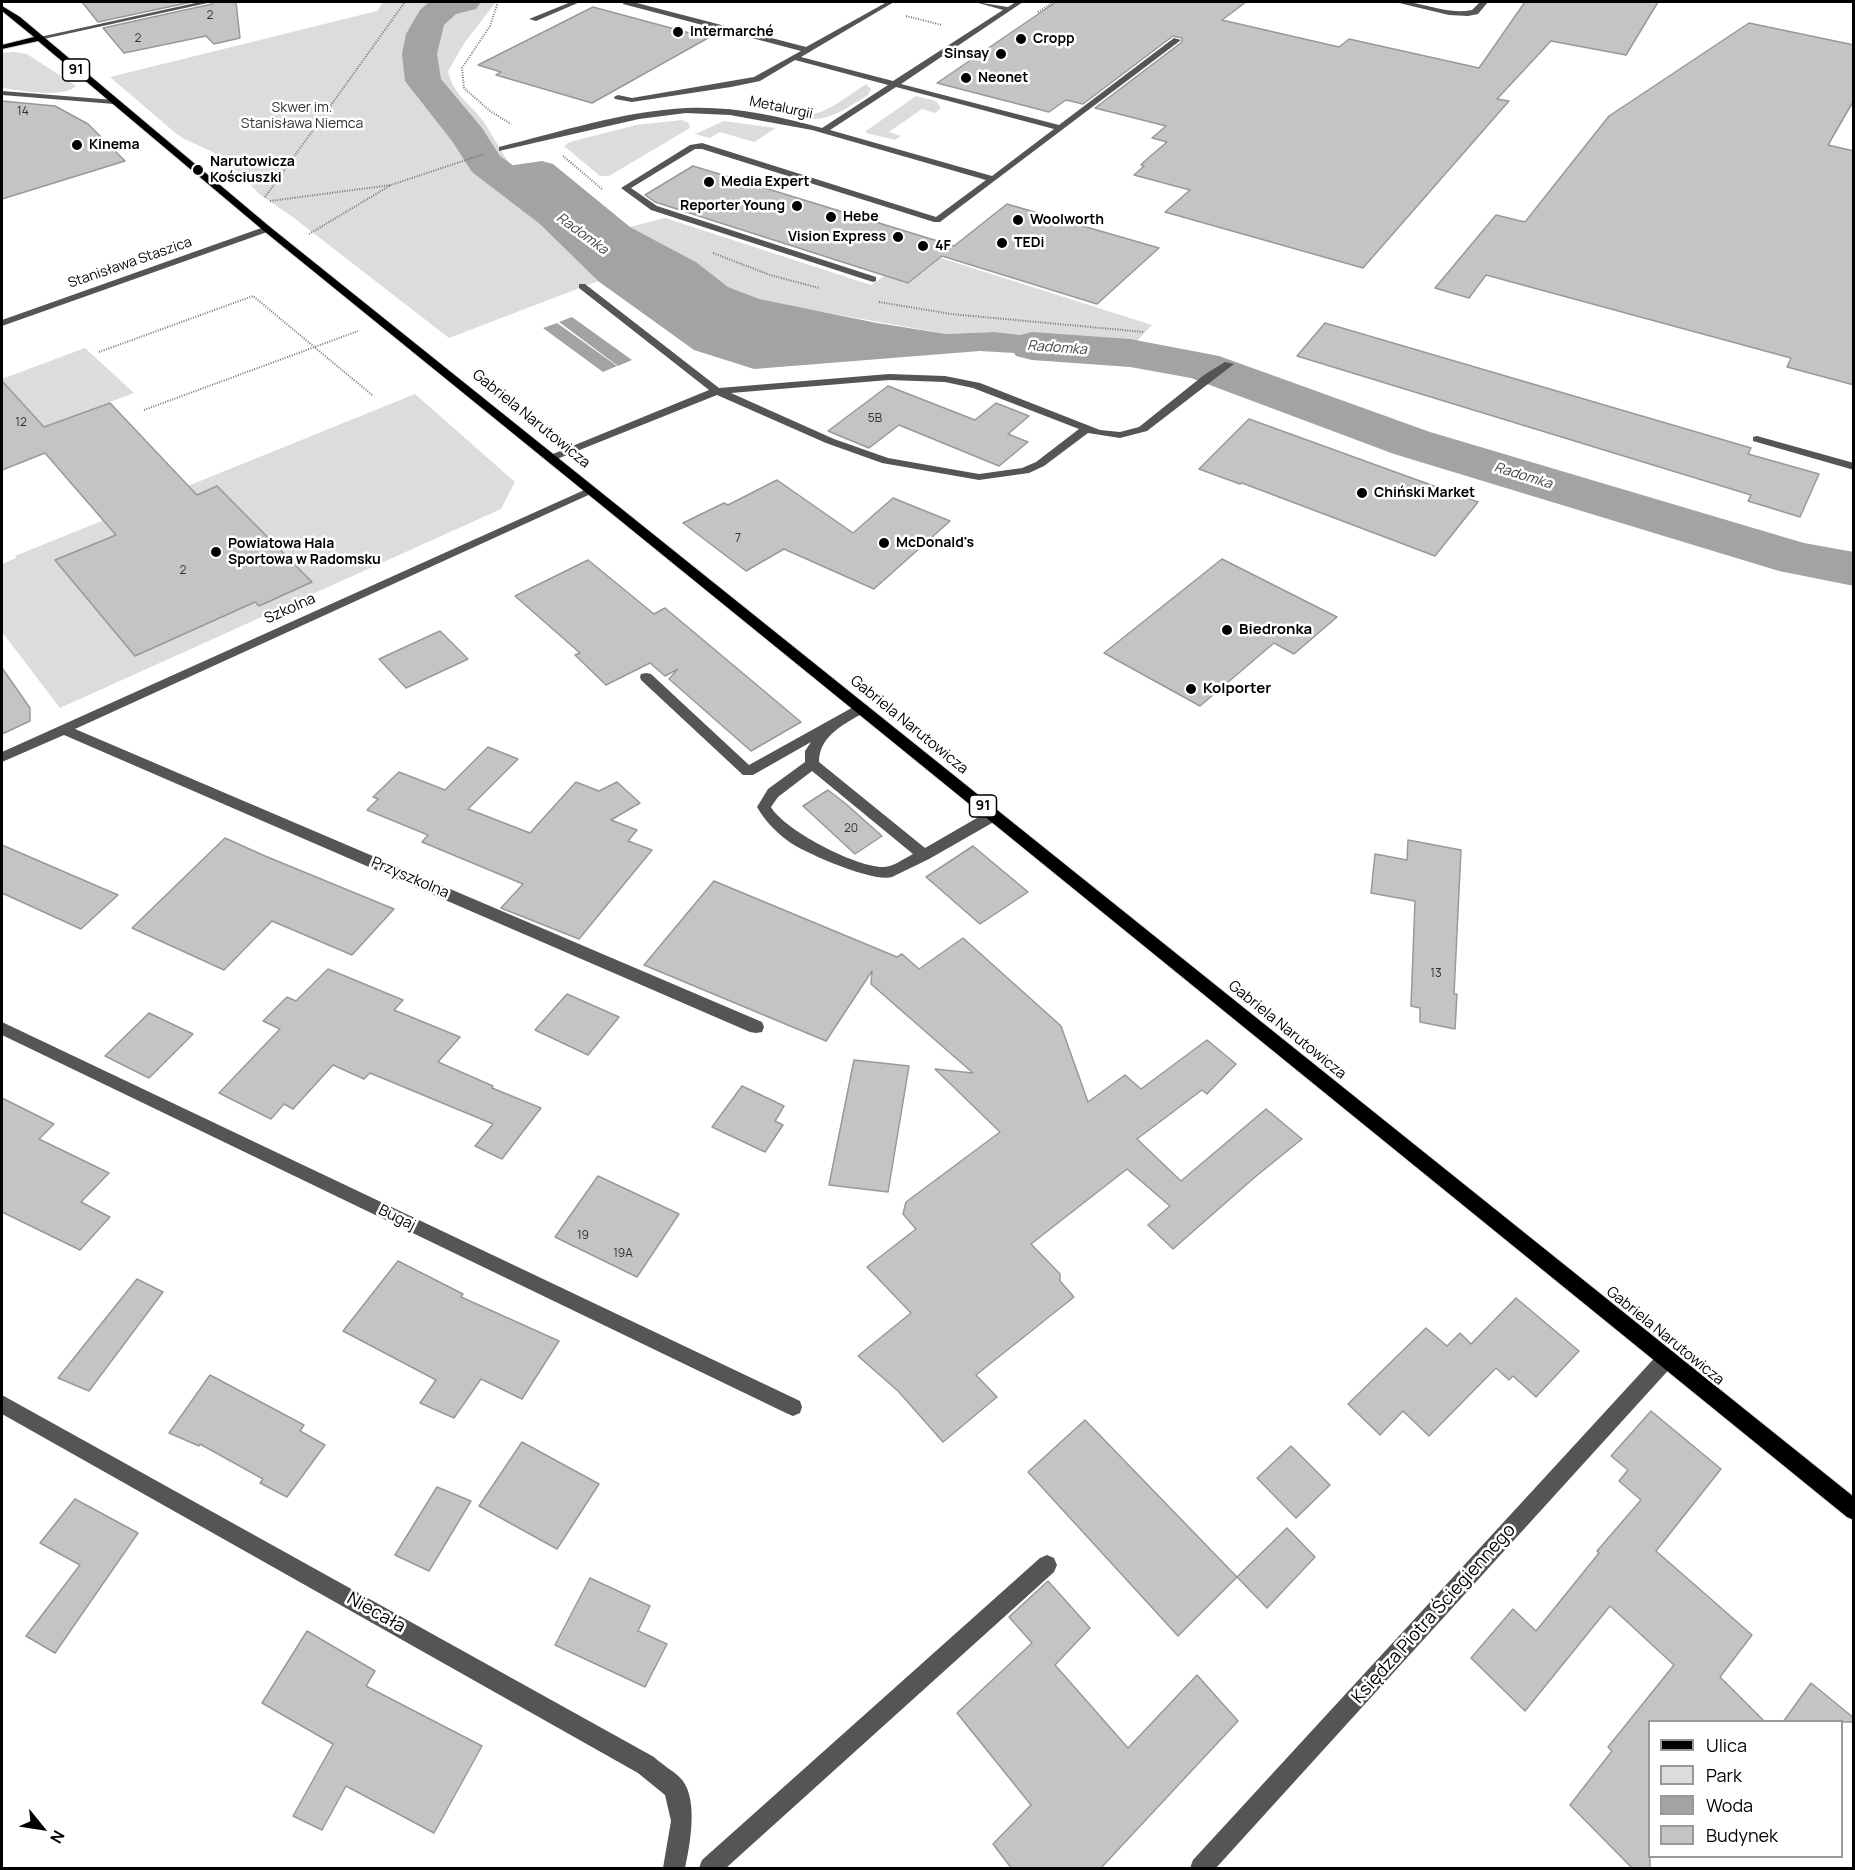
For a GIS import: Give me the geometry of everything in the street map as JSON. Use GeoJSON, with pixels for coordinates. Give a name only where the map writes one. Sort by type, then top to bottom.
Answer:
{"type":"FeatureCollection","features":[{"type":"Feature","properties":{"kind":"main road","name":"Gabriela Narutowicza"},"geometry":{"type":"LineString","coordinates":[[2,8],[267,229],[1854,1510]]}},
{"type":"Feature","properties":{"kind":"main road"},"geometry":{"type":"LineString","coordinates":[[2,47],[39,38]]}},
{"type":"Feature","properties":{"kind":"street"},"geometry":{"type":"LineString","coordinates":[[39,38],[208,2]]}},
{"type":"Feature","properties":{"kind":"street"},"geometry":{"type":"LineString","coordinates":[[534,19],[576,2]]}},
{"type":"Feature","properties":{"kind":"street"},"geometry":{"type":"LineString","coordinates":[[626,2],[807,50]]}},
{"type":"Feature","properties":{"kind":"street"},"geometry":{"type":"LineString","coordinates":[[618,97],[632,100],[757,79],[891,2]]}},
{"type":"Feature","properties":{"kind":"street"},"geometry":{"type":"LineString","coordinates":[[978,2],[1009,9]]}},
{"type":"Feature","properties":{"kind":"street","name":"Metalurgii"},"geometry":{"type":"LineString","coordinates":[[502,149],[625,118],[688,111],[743,113],[785,120],[823,131],[1020,2]]}},
{"type":"Feature","properties":{"kind":"street"},"geometry":{"type":"LineString","coordinates":[[1399,2],[1469,14],[1477,11],[1484,2]]}},
{"type":"Feature","properties":{"kind":"street"},"geometry":{"type":"LineString","coordinates":[[873,279],[654,208],[625,188],[693,147],[702,146],[937,220],[1177,40]]}},
{"type":"Feature","properties":{"kind":"street"},"geometry":{"type":"LineString","coordinates":[[795,58],[1060,128]]}},
{"type":"Feature","properties":{"kind":"street"},"geometry":{"type":"LineString","coordinates":[[2,93],[114,102]]}},
{"type":"Feature","properties":{"kind":"street"},"geometry":{"type":"LineString","coordinates":[[823,131],[993,179]]}},
{"type":"Feature","properties":{"kind":"street","name":"Stanisława Staszica"},"geometry":{"type":"LineString","coordinates":[[2,322],[267,229]]}},
{"type":"Feature","properties":{"kind":"street"},"geometry":{"type":"LineString","coordinates":[[582,286],[717,391],[830,441],[886,461],[979,477],[1025,471],[1040,464],[1087,429]]}},
{"type":"Feature","properties":{"kind":"street"},"geometry":{"type":"LineString","coordinates":[[552,458],[717,391],[889,377],[945,379],[976,385],[1087,429],[1106,435],[1120,435],[1143,429],[1208,377],[1229,364]]}},
{"type":"Feature","properties":{"kind":"street"},"geometry":{"type":"LineString","coordinates":[[1758,439],[1854,467]]}},
{"type":"Feature","properties":{"kind":"street","name":"Szkolna"},"geometry":{"type":"LineString","coordinates":[[2,757],[591,490]]}},
{"type":"Feature","properties":{"kind":"street"},"geometry":{"type":"LineString","coordinates":[[646,677],[748,772],[862,708]]}},
{"type":"Feature","properties":{"kind":"street"},"geometry":{"type":"LineString","coordinates":[[812,764],[812,751],[831,725]]}},
{"type":"Feature","properties":{"kind":"street","name":"Przyszkolna"},"geometry":{"type":"LineString","coordinates":[[63,729],[756,1027]]}},
{"type":"Feature","properties":{"kind":"street"},"geometry":{"type":"LineString","coordinates":[[812,764],[773,793],[764,807],[770,818],[795,839],[865,870],[887,873],[924,855],[994,815]]}},
{"type":"Feature","properties":{"kind":"street"},"geometry":{"type":"LineString","coordinates":[[812,764],[924,855]]}},
{"type":"Feature","properties":{"kind":"street","name":"Bugaj"},"geometry":{"type":"LineString","coordinates":[[2,1028],[793,1407]]}},
{"type":"Feature","properties":{"kind":"street","name":"Księdza Piotra Ściegiennego"},"geometry":{"type":"LineString","coordinates":[[1201,1869],[1667,1358]]}},
{"type":"Feature","properties":{"kind":"street","name":"Niecała"},"geometry":{"type":"LineString","coordinates":[[2,1404],[646,1765],[675,1789],[682,1821],[674,1869]]}},
{"type":"Feature","properties":{"kind":"street"},"geometry":{"type":"LineString","coordinates":[[710,1869],[1047,1564]]}},
{"type":"Feature","properties":{"kind":"path"},"geometry":{"type":"LineString","coordinates":[[391,185],[261,202],[405,2]]}},
{"type":"Feature","properties":{"kind":"path"},"geometry":{"type":"LineString","coordinates":[[498,2],[490,26],[462,68],[465,88],[490,111],[516,127]]}},
{"type":"Feature","properties":{"kind":"path"},"geometry":{"type":"LineString","coordinates":[[878,9],[973,32]]}},
{"type":"Feature","properties":{"kind":"path"},"geometry":{"type":"LineString","coordinates":[[309,235],[391,185],[463,159]]}},
{"type":"Feature","properties":{"kind":"path"},"geometry":{"type":"LineString","coordinates":[[99,352],[253,296],[372,395]]}},
{"type":"Feature","properties":{"kind":"path"},"geometry":{"type":"LineString","coordinates":[[144,410],[362,330]]}},
{"type":"Feature","properties":{"kind":"green space","name":"Skwer im. Stanisława Niemca"},"geometry":{"type":"Polygon","coordinates":[[[383,2],[496,2],[465,42],[448,71],[457,92],[480,117],[511,165],[495,168],[492,176],[598,281],[449,338],[294,218],[259,194],[242,175],[213,152],[184,139],[173,131],[110,77],[377,11],[383,2]]]}},
{"type":"Feature","properties":{"kind":"green space"},"geometry":{"type":"Polygon","coordinates":[[[2,53],[27,54],[76,86],[70,90],[51,93],[2,88],[2,53]]]}},
{"type":"Feature","properties":{"kind":"green space"},"geometry":{"type":"Polygon","coordinates":[[[866,84],[871,89],[868,95],[830,116],[811,119],[787,116],[810,115],[830,108],[866,84]]]}},
{"type":"Feature","properties":{"kind":"green space"},"geometry":{"type":"Polygon","coordinates":[[[916,96],[936,101],[941,108],[935,113],[922,109],[889,132],[901,136],[895,140],[866,133],[866,131],[916,96]]]}},
{"type":"Feature","properties":{"kind":"green space"},"geometry":{"type":"Polygon","coordinates":[[[682,120],[689,123],[690,128],[609,176],[600,176],[564,146],[570,142],[636,125],[682,120]]]}},
{"type":"Feature","properties":{"kind":"green space"},"geometry":{"type":"Polygon","coordinates":[[[724,121],[776,128],[754,142],[720,132],[710,138],[695,134],[724,121]]]}},
{"type":"Feature","properties":{"kind":"green space"},"geometry":{"type":"Polygon","coordinates":[[[665,218],[871,285],[884,276],[908,284],[941,258],[1152,325],[1131,347],[994,332],[946,334],[790,306],[744,310],[696,262],[630,227],[665,218]]]}},
{"type":"Feature","properties":{"kind":"green space"},"geometry":{"type":"Polygon","coordinates":[[[85,348],[134,393],[44,427],[2,381],[2,379],[85,348]]]}},
{"type":"Feature","properties":{"kind":"green space","name":"Powiatowa Hala Sportowa w Radomsku"},"geometry":{"type":"Polygon","coordinates":[[[415,394],[515,482],[501,509],[60,708],[2,632],[2,564],[16,558],[15,556],[415,394]]]}},
{"type":"Feature","properties":{"kind":"water"},"geometry":{"type":"Polygon","coordinates":[[[542,161],[553,164],[630,227],[696,262],[728,287],[759,299],[877,323],[946,334],[994,332],[1131,347],[1118,359],[980,351],[754,369],[694,350],[598,281],[491,176],[494,168],[542,161]]]}},
{"type":"Feature","properties":{"kind":"water"},"geometry":{"type":"Polygon","coordinates":[[[572,317],[632,360],[618,366],[559,322],[572,317]]]}},
{"type":"Feature","properties":{"kind":"water"},"geometry":{"type":"Polygon","coordinates":[[[557,323],[617,366],[603,372],[543,328],[557,323]]]}},
{"type":"Feature","properties":{"kind":"building"},"geometry":{"type":"Polygon","coordinates":[[[82,2],[192,2],[98,22],[82,2]]]}},
{"type":"Feature","properties":{"kind":"building"},"geometry":{"type":"Polygon","coordinates":[[[214,2],[236,2],[240,38],[214,44],[206,36],[124,53],[103,28],[212,4],[214,2]]]}},
{"type":"Feature","properties":{"kind":"building"},"geometry":{"type":"Polygon","coordinates":[[[1056,2],[1246,2],[1222,20],[1339,47],[1349,39],[1479,68],[1525,2],[1658,2],[1626,55],[1551,41],[1497,99],[1509,101],[1363,268],[1165,212],[1190,190],[1134,175],[1144,166],[1141,165],[1147,159],[1167,142],[1152,138],[1166,126],[1095,108],[1182,42],[1182,38],[1173,36],[1083,104],[1066,100],[1049,112],[937,83],[1056,2]]]}},
{"type":"Feature","properties":{"kind":"building"},"geometry":{"type":"Polygon","coordinates":[[[593,7],[708,38],[592,103],[496,75],[501,72],[478,65],[593,7]]]}},
{"type":"Feature","properties":{"kind":"building"},"geometry":{"type":"Polygon","coordinates":[[[1749,23],[1854,45],[1854,100],[1828,145],[1854,151],[1854,385],[1787,367],[1791,358],[1486,275],[1469,298],[1435,288],[1496,215],[1525,222],[1609,116],[1749,23]]]}},
{"type":"Feature","properties":{"kind":"building"},"geometry":{"type":"Polygon","coordinates":[[[2,101],[55,106],[88,124],[125,161],[2,199],[2,101]]]}},
{"type":"Feature","properties":{"kind":"building"},"geometry":{"type":"Polygon","coordinates":[[[693,166],[954,246],[1007,204],[1159,248],[1097,304],[942,256],[908,283],[655,202],[645,195],[693,166]]]}},
{"type":"Feature","properties":{"kind":"building"},"geometry":{"type":"Polygon","coordinates":[[[1325,323],[1751,448],[1748,454],[1819,474],[1800,517],[1748,501],[1751,495],[1297,356],[1325,323]]]}},
{"type":"Feature","properties":{"kind":"building","name":"Powiatowa Hala Sportowa w Radomsku"},"geometry":{"type":"Polygon","coordinates":[[[2,381],[44,427],[110,403],[197,495],[217,486],[312,582],[259,606],[255,602],[135,656],[55,560],[116,535],[45,453],[2,470],[2,381]]]}},
{"type":"Feature","properties":{"kind":"building"},"geometry":{"type":"Polygon","coordinates":[[[888,386],[975,420],[996,403],[1029,416],[1008,434],[1028,442],[999,466],[899,425],[869,448],[828,431],[888,386]]]}},
{"type":"Feature","properties":{"kind":"building","name":"Chiński Market"},"geometry":{"type":"Polygon","coordinates":[[[1249,419],[1478,502],[1435,556],[1199,469],[1249,419]]]}},
{"type":"Feature","properties":{"kind":"building"},"geometry":{"type":"Polygon","coordinates":[[[777,480],[853,533],[893,498],[950,521],[874,589],[784,549],[746,571],[683,523],[724,503],[728,505],[777,480]]]}},
{"type":"Feature","properties":{"kind":"building","name":"Biedronka"},"geometry":{"type":"Polygon","coordinates":[[[1222,559],[1337,617],[1294,654],[1274,643],[1200,706],[1104,653],[1222,559]]]}},
{"type":"Feature","properties":{"kind":"building"},"geometry":{"type":"Polygon","coordinates":[[[588,560],[654,614],[665,608],[801,722],[751,751],[669,679],[678,669],[665,676],[650,663],[606,685],[575,655],[580,653],[515,596],[588,560]]]}},
{"type":"Feature","properties":{"kind":"building"},"geometry":{"type":"Polygon","coordinates":[[[440,631],[468,659],[406,688],[379,659],[440,631]]]}},
{"type":"Feature","properties":{"kind":"building"},"geometry":{"type":"Polygon","coordinates":[[[2,668],[30,708],[30,721],[2,734],[2,668]]]}},
{"type":"Feature","properties":{"kind":"building"},"geometry":{"type":"Polygon","coordinates":[[[488,747],[518,759],[468,809],[530,833],[576,782],[599,791],[617,782],[640,803],[611,820],[637,830],[628,841],[652,850],[579,939],[501,908],[523,884],[422,842],[428,835],[367,810],[378,799],[373,797],[399,772],[445,790],[488,747]]]}},
{"type":"Feature","properties":{"kind":"building"},"geometry":{"type":"Polygon","coordinates":[[[828,790],[882,836],[855,854],[803,806],[828,790]]]}},
{"type":"Feature","properties":{"kind":"building"},"geometry":{"type":"Polygon","coordinates":[[[225,838],[394,909],[352,955],[272,921],[224,970],[132,928],[225,838]]]}},
{"type":"Feature","properties":{"kind":"building"},"geometry":{"type":"Polygon","coordinates":[[[1408,840],[1461,850],[1454,994],[1457,994],[1455,1029],[1420,1022],[1420,1008],[1411,1006],[1415,901],[1371,893],[1375,854],[1407,860],[1408,840]]]}},
{"type":"Feature","properties":{"kind":"building"},"geometry":{"type":"Polygon","coordinates":[[[2,845],[118,895],[81,929],[2,893],[2,845]]]}},
{"type":"Feature","properties":{"kind":"building"},"geometry":{"type":"Polygon","coordinates":[[[973,846],[1028,892],[980,924],[926,877],[973,846]]]}},
{"type":"Feature","properties":{"kind":"building"},"geometry":{"type":"Polygon","coordinates":[[[714,881],[897,957],[902,954],[919,969],[963,938],[1061,1026],[1088,1102],[1125,1075],[1141,1089],[1207,1040],[1236,1064],[1207,1094],[1202,1090],[1137,1139],[1181,1181],[1266,1109],[1302,1139],[1173,1249],[1148,1225],[1170,1206],[1127,1169],[1031,1244],[1060,1274],[1060,1281],[1074,1297],[976,1375],[997,1397],[943,1442],[898,1391],[858,1356],[911,1313],[867,1267],[916,1229],[903,1214],[906,1202],[1000,1132],[935,1069],[973,1073],[871,984],[872,971],[826,1041],[644,965],[714,881]]]}},
{"type":"Feature","properties":{"kind":"building"},"geometry":{"type":"Polygon","coordinates":[[[328,969],[403,1000],[394,1010],[460,1037],[438,1062],[541,1108],[502,1159],[475,1146],[493,1124],[370,1073],[364,1079],[333,1065],[293,1109],[284,1104],[271,1119],[219,1093],[280,1029],[263,1021],[287,997],[296,1001],[328,969]]]}},
{"type":"Feature","properties":{"kind":"building"},"geometry":{"type":"Polygon","coordinates":[[[567,994],[619,1017],[588,1055],[535,1030],[567,994]]]}},
{"type":"Feature","properties":{"kind":"building"},"geometry":{"type":"Polygon","coordinates":[[[149,1013],[193,1034],[149,1078],[105,1056],[149,1013]]]}},
{"type":"Feature","properties":{"kind":"building"},"geometry":{"type":"Polygon","coordinates":[[[854,1060],[909,1066],[888,1192],[829,1185],[854,1060]]]}},
{"type":"Feature","properties":{"kind":"building"},"geometry":{"type":"Polygon","coordinates":[[[742,1086],[784,1106],[775,1121],[783,1125],[765,1152],[712,1127],[742,1086]]]}},
{"type":"Feature","properties":{"kind":"building"},"geometry":{"type":"Polygon","coordinates":[[[2,1098],[54,1124],[39,1139],[109,1173],[81,1202],[110,1217],[80,1250],[2,1212],[2,1098]]]}},
{"type":"Feature","properties":{"kind":"building"},"geometry":{"type":"Polygon","coordinates":[[[598,1176],[679,1214],[637,1277],[555,1237],[598,1176]]]}},
{"type":"Feature","properties":{"kind":"building"},"geometry":{"type":"Polygon","coordinates":[[[398,1261],[463,1294],[461,1297],[559,1341],[522,1399],[481,1379],[454,1418],[420,1403],[436,1380],[343,1331],[398,1261]]]}},
{"type":"Feature","properties":{"kind":"building"},"geometry":{"type":"Polygon","coordinates":[[[137,1279],[163,1292],[89,1391],[58,1378],[137,1279]]]}},
{"type":"Feature","properties":{"kind":"building"},"geometry":{"type":"Polygon","coordinates":[[[1516,1298],[1579,1351],[1536,1397],[1513,1376],[1509,1380],[1496,1368],[1429,1436],[1403,1411],[1380,1435],[1348,1404],[1426,1328],[1447,1346],[1460,1333],[1471,1344],[1516,1298]]]}},
{"type":"Feature","properties":{"kind":"building"},"geometry":{"type":"Polygon","coordinates":[[[210,1375],[304,1425],[300,1431],[325,1445],[287,1497],[260,1483],[263,1479],[200,1444],[199,1446],[169,1433],[210,1375]]]}},
{"type":"Feature","properties":{"kind":"building"},"geometry":{"type":"Polygon","coordinates":[[[1651,1411],[1721,1469],[1656,1551],[1752,1635],[1720,1677],[1763,1720],[1648,1720],[1648,1858],[1650,1858],[1650,1869],[1633,1869],[1570,1805],[1612,1751],[1608,1747],[1674,1665],[1610,1606],[1525,1711],[1471,1658],[1513,1609],[1536,1631],[1599,1553],[1597,1551],[1641,1500],[1619,1481],[1628,1470],[1611,1456],[1651,1411]]]}},
{"type":"Feature","properties":{"kind":"building"},"geometry":{"type":"Polygon","coordinates":[[[1085,1420],[1237,1577],[1178,1636],[1028,1472],[1085,1420]]]}},
{"type":"Feature","properties":{"kind":"building"},"geometry":{"type":"Polygon","coordinates":[[[522,1442],[599,1484],[557,1549],[479,1506],[522,1442]]]}},
{"type":"Feature","properties":{"kind":"building"},"geometry":{"type":"Polygon","coordinates":[[[1291,1446],[1330,1485],[1296,1518],[1257,1478],[1291,1446]]]}},
{"type":"Feature","properties":{"kind":"building"},"geometry":{"type":"Polygon","coordinates":[[[437,1487],[471,1501],[429,1571],[395,1555],[437,1487]]]}},
{"type":"Feature","properties":{"kind":"building"},"geometry":{"type":"Polygon","coordinates":[[[75,1499],[138,1533],[55,1653],[26,1636],[80,1565],[40,1543],[75,1499]]]}},
{"type":"Feature","properties":{"kind":"building"},"geometry":{"type":"Polygon","coordinates":[[[1287,1528],[1315,1557],[1267,1608],[1237,1577],[1287,1528]]]}},
{"type":"Feature","properties":{"kind":"building"},"geometry":{"type":"Polygon","coordinates":[[[590,1578],[650,1606],[638,1631],[667,1644],[645,1687],[555,1645],[590,1578]]]}},
{"type":"Feature","properties":{"kind":"building"},"geometry":{"type":"Polygon","coordinates":[[[1048,1581],[1090,1628],[1055,1665],[1128,1748],[1197,1675],[1238,1721],[1100,1869],[1012,1869],[993,1844],[1031,1805],[957,1713],[1032,1643],[1009,1617],[1048,1581]]]}},
{"type":"Feature","properties":{"kind":"building"},"geometry":{"type":"Polygon","coordinates":[[[307,1631],[375,1671],[366,1686],[482,1746],[434,1833],[346,1786],[322,1830],[293,1816],[333,1744],[262,1703],[307,1631]]]}},
{"type":"Feature","properties":{"kind":"building"},"geometry":{"type":"Polygon","coordinates":[[[1811,1683],[1854,1718],[1854,1722],[1843,1722],[1843,1720],[1784,1720],[1811,1683]]]}},
{"type":"Feature","properties":{"kind":"waterway","name":"Radomka"},"geometry":{"type":"LineString","coordinates":[[464,2],[441,9],[427,25],[420,54],[423,81],[468,136],[486,164],[568,225]]}},
{"type":"Feature","properties":{"kind":"waterway","name":"Radomka"},"geometry":{"type":"LineString","coordinates":[[1032,346],[1130,353],[1202,366],[1412,443],[1798,559],[1854,569]]}},
{"type":"Feature","properties":{"kind":"place","name":"Intermarché"},"geometry":{"type":"Point","coordinates":[678,32]}},
{"type":"Feature","properties":{"kind":"place","name":"Cropp"},"geometry":{"type":"Point","coordinates":[1021,39]}},
{"type":"Feature","properties":{"kind":"place","name":"Sinsay"},"geometry":{"type":"Point","coordinates":[1001,54]}},
{"type":"Feature","properties":{"kind":"place","name":"Neonet"},"geometry":{"type":"Point","coordinates":[966,78]}},
{"type":"Feature","properties":{"kind":"place","name":"Kinema"},"geometry":{"type":"Point","coordinates":[77,145]}},
{"type":"Feature","properties":{"kind":"place","name":"Narutowicza Kościuszki"},"geometry":{"type":"Point","coordinates":[198,170]}},
{"type":"Feature","properties":{"kind":"place","name":"Media Expert"},"geometry":{"type":"Point","coordinates":[709,182]}},
{"type":"Feature","properties":{"kind":"place","name":"Reporter Young"},"geometry":{"type":"Point","coordinates":[797,206]}},
{"type":"Feature","properties":{"kind":"place","name":"Hebe"},"geometry":{"type":"Point","coordinates":[831,217]}},
{"type":"Feature","properties":{"kind":"place","name":"Woolworth"},"geometry":{"type":"Point","coordinates":[1018,220]}},
{"type":"Feature","properties":{"kind":"place","name":"Vision Express"},"geometry":{"type":"Point","coordinates":[898,237]}},
{"type":"Feature","properties":{"kind":"place","name":"TEDi"},"geometry":{"type":"Point","coordinates":[1002,243]}},
{"type":"Feature","properties":{"kind":"place","name":"4F"},"geometry":{"type":"Point","coordinates":[923,246]}},
{"type":"Feature","properties":{"kind":"place","name":"Chiński Market"},"geometry":{"type":"Point","coordinates":[1362,493]}},
{"type":"Feature","properties":{"kind":"place","name":"McDonald's"},"geometry":{"type":"Point","coordinates":[884,543]}},
{"type":"Feature","properties":{"kind":"place","name":"Powiatowa Hala Sportowa w Radomsku"},"geometry":{"type":"Point","coordinates":[216,552]}},
{"type":"Feature","properties":{"kind":"place","name":"Biedronka"},"geometry":{"type":"Point","coordinates":[1227,630]}},
{"type":"Feature","properties":{"kind":"place","name":"Kolporter"},"geometry":{"type":"Point","coordinates":[1191,689]}}]}
